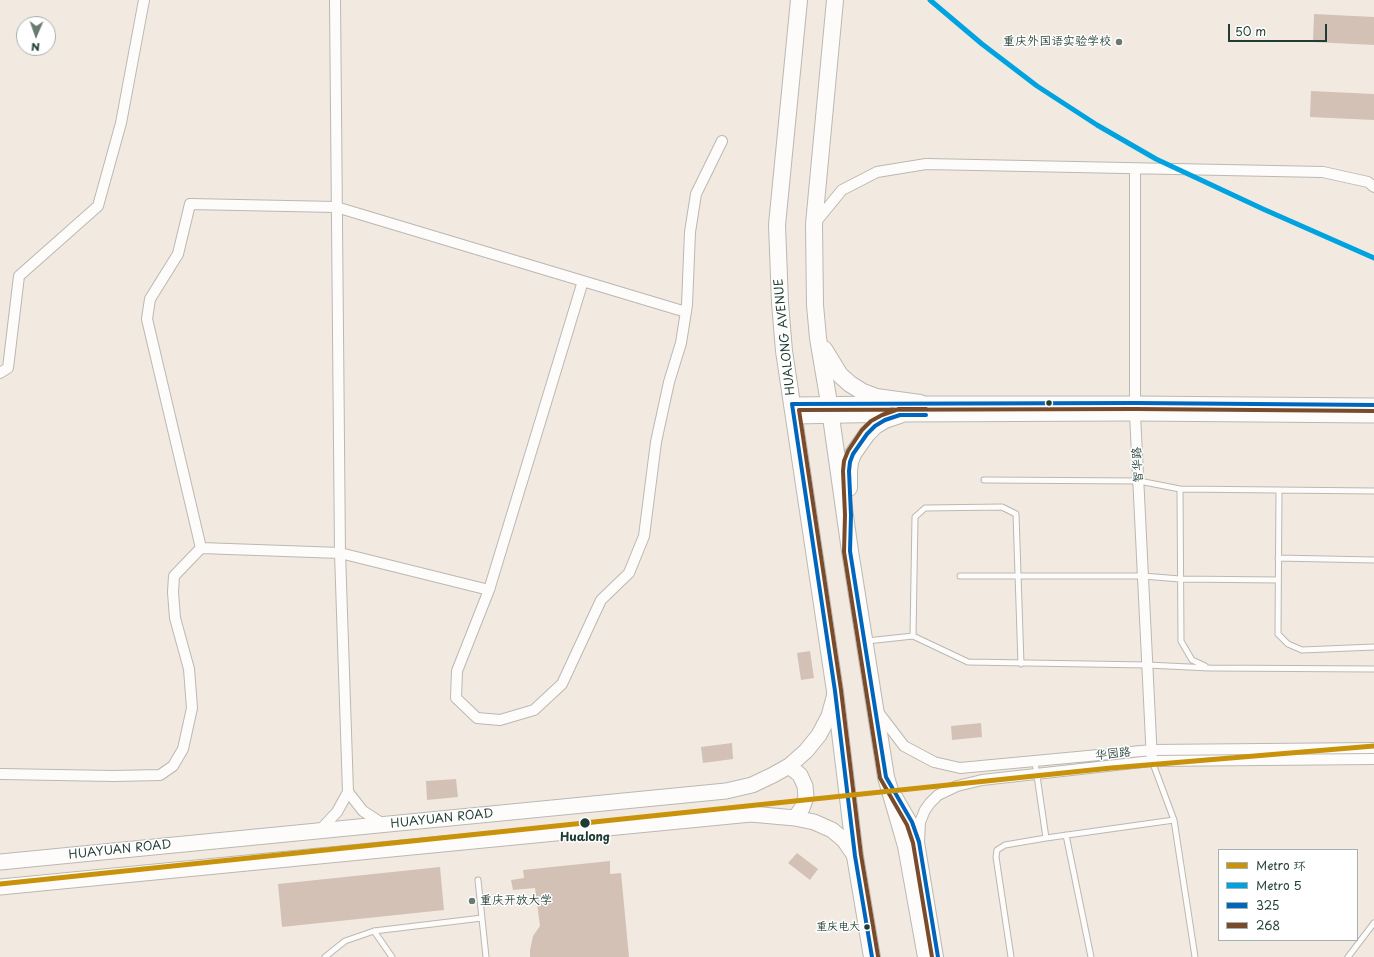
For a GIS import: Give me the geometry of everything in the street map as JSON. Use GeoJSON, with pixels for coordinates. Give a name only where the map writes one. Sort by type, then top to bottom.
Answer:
{"type":"FeatureCollection","features":[{"type":"Feature","properties":{"kind":"main road","name":"HUALONG AVENUE"},"geometry":{"type":"LineString","coordinates":[[799,0],[777,224],[784,351],[836,691],[855,856],[872,957]]}},
{"type":"Feature","properties":{"kind":"main road"},"geometry":{"type":"LineString","coordinates":[[835,0],[814,224],[815,305],[818,338],[886,777],[906,846],[926,957]]}},
{"type":"Feature","properties":{"kind":"main road"},"geometry":{"type":"LineString","coordinates":[[818,338],[833,365],[840,375],[850,384],[863,392],[876,397],[920,403]]}},
{"type":"Feature","properties":{"kind":"main road"},"geometry":{"type":"LineString","coordinates":[[850,551],[851,515],[848,471],[850,462],[853,454],[862,441],[875,426],[885,420],[900,415]]}},
{"type":"Feature","properties":{"kind":"main road","name":"HUAYUAN ROAD"},"geometry":{"type":"LineString","coordinates":[[0,862],[726,791],[752,785],[789,766],[806,751],[819,735],[829,716],[836,691]]}},
{"type":"Feature","properties":{"kind":"main road"},"geometry":{"type":"LineString","coordinates":[[789,766],[800,775],[805,786],[806,797],[802,808],[795,818]]}},
{"type":"Feature","properties":{"kind":"main road","name":"HUAYUAN ROAD"},"geometry":{"type":"LineString","coordinates":[[0,887],[751,814],[795,818],[814,822],[832,830],[844,840],[855,856]]}},
{"type":"Feature","properties":{"kind":"street"},"geometry":{"type":"LineString","coordinates":[[0,373],[8,368],[19,276],[98,206],[121,123],[144,0]]}},
{"type":"Feature","properties":{"kind":"street"},"geometry":{"type":"LineString","coordinates":[[320,830],[337,812],[348,792],[340,553],[335,0]]}},
{"type":"Feature","properties":{"kind":"street"},"geometry":{"type":"LineString","coordinates":[[582,281],[489,590],[457,671],[456,698],[477,718],[500,720],[534,710],[562,684],[601,600],[629,573],[644,536],[656,442],[669,382],[681,343],[686,312],[690,232],[696,194],[722,141]]}},
{"type":"Feature","properties":{"kind":"street"},"geometry":{"type":"LineString","coordinates":[[814,224],[842,190],[877,172],[926,164],[1322,172],[1368,182],[1374,187]]}},
{"type":"Feature","properties":{"kind":"street","name":"智华路"},"geometry":{"type":"LineString","coordinates":[[1134,169],[1135,408],[1152,761]]}},
{"type":"Feature","properties":{"kind":"street"},"geometry":{"type":"LineString","coordinates":[[201,548],[147,319],[150,299],[178,254],[190,204],[336,207],[686,312]]}},
{"type":"Feature","properties":{"kind":"street"},"geometry":{"type":"LineString","coordinates":[[830,410],[920,403],[1374,416]]}},
{"type":"Feature","properties":{"kind":"street"},"geometry":{"type":"LineString","coordinates":[[793,410],[830,410],[900,415],[1135,408],[1374,405]]}},
{"type":"Feature","properties":{"kind":"street"},"geometry":{"type":"LineString","coordinates":[[0,774],[114,776],[160,775],[173,766],[183,748],[192,708],[189,669],[175,618],[172,592],[174,576],[201,548],[340,553],[489,590]]}},
{"type":"Feature","properties":{"kind":"street","name":"华园路"},"geometry":{"type":"LineString","coordinates":[[875,709],[904,746],[934,762],[960,768],[1152,750],[1374,748]]}},
{"type":"Feature","properties":{"kind":"street","name":"华园路"},"geometry":{"type":"LineString","coordinates":[[919,842],[920,822],[925,810],[938,795],[957,786],[975,781],[1152,761],[1374,759]]}},
{"type":"Feature","properties":{"kind":"street"},"geometry":{"type":"LineString","coordinates":[[886,777],[912,822],[919,842],[938,957]]}},
{"type":"Feature","properties":{"kind":"street"},"geometry":{"type":"LineString","coordinates":[[348,792],[363,811],[384,824]]}},
{"type":"Feature","properties":{"kind":"lane"},"geometry":{"type":"LineString","coordinates":[[984,480],[1139,481],[1180,489],[1374,490]]}},
{"type":"Feature","properties":{"kind":"lane"},"geometry":{"type":"LineString","coordinates":[[1180,489],[1181,641],[1192,660],[1210,668]]}},
{"type":"Feature","properties":{"kind":"lane"},"geometry":{"type":"LineString","coordinates":[[1279,490],[1278,634],[1288,644],[1302,650],[1374,647]]}},
{"type":"Feature","properties":{"kind":"lane"},"geometry":{"type":"LineString","coordinates":[[913,636],[915,517],[925,508],[1002,507],[1016,514],[1022,664]]}},
{"type":"Feature","properties":{"kind":"lane"},"geometry":{"type":"LineString","coordinates":[[1278,558],[1374,560]]}},
{"type":"Feature","properties":{"kind":"lane"},"geometry":{"type":"LineString","coordinates":[[960,576],[1143,576],[1180,579],[1278,580]]}},
{"type":"Feature","properties":{"kind":"lane"},"geometry":{"type":"LineString","coordinates":[[865,641],[913,636],[968,662],[1147,665],[1210,668],[1374,669]]}},
{"type":"Feature","properties":{"kind":"lane"},"geometry":{"type":"LineString","coordinates":[[1152,761],[1174,820],[1195,957],[1191,957]]}},
{"type":"Feature","properties":{"kind":"lane"},"geometry":{"type":"LineString","coordinates":[[1035,762],[1046,838]]}},
{"type":"Feature","properties":{"kind":"lane"},"geometry":{"type":"LineString","coordinates":[[1011,957],[996,857],[997,850],[1005,845],[1046,838],[1174,820]]}},
{"type":"Feature","properties":{"kind":"lane"},"geometry":{"type":"LineString","coordinates":[[1066,835],[1091,957]]}},
{"type":"Feature","properties":{"kind":"lane"},"geometry":{"type":"LineString","coordinates":[[478,880],[486,957]]}},
{"type":"Feature","properties":{"kind":"lane"},"geometry":{"type":"LineString","coordinates":[[325,957],[345,941],[374,931],[482,918]]}},
{"type":"Feature","properties":{"kind":"lane"},"geometry":{"type":"LineString","coordinates":[[1348,957],[1374,923]]}},
{"type":"Feature","properties":{"kind":"lane"},"geometry":{"type":"LineString","coordinates":[[374,931],[392,957]]}},
{"type":"Feature","properties":{"kind":"lane"},"geometry":{"type":"LineString","coordinates":[[1366,934],[1374,933]]}},
{"type":"Feature","properties":{"kind":"building"},"geometry":{"type":"Polygon","coordinates":[[[1314,14],[1374,17],[1374,45],[1313,42],[1314,14]]]}},
{"type":"Feature","properties":{"kind":"building"},"geometry":{"type":"Polygon","coordinates":[[[1311,91],[1374,94],[1374,120],[1310,117],[1311,91]]]}},
{"type":"Feature","properties":{"kind":"building"},"geometry":{"type":"Polygon","coordinates":[[[810,651],[814,678],[801,680],[797,653],[810,651]]]}},
{"type":"Feature","properties":{"kind":"building"},"geometry":{"type":"Polygon","coordinates":[[[981,723],[982,737],[952,740],[951,726],[981,723]]]}},
{"type":"Feature","properties":{"kind":"building"},"geometry":{"type":"Polygon","coordinates":[[[732,743],[733,759],[703,763],[701,747],[732,743]]]}},
{"type":"Feature","properties":{"kind":"building"},"geometry":{"type":"Polygon","coordinates":[[[456,779],[458,797],[427,800],[426,781],[456,779]]]}},
{"type":"Feature","properties":{"kind":"building"},"geometry":{"type":"Polygon","coordinates":[[[797,853],[818,869],[810,880],[788,863],[797,853]]]}},
{"type":"Feature","properties":{"kind":"building"},"geometry":{"type":"Polygon","coordinates":[[[610,861],[610,874],[621,873],[629,957],[530,957],[533,936],[540,926],[535,888],[513,890],[511,880],[524,878],[523,870],[610,861]]]}},
{"type":"Feature","properties":{"kind":"building"},"geometry":{"type":"Polygon","coordinates":[[[440,867],[444,910],[282,927],[278,884],[440,867]]]}},
{"type":"Feature","properties":{"kind":"metro line","name":"5"},"geometry":{"type":"LineString","coordinates":[[930,0],[982,44],[1037,86],[1097,125],[1156,159],[1263,209],[1374,258]]}},
{"type":"Feature","properties":{"kind":"metro line","name":"环"},"geometry":{"type":"LineString","coordinates":[[0,884],[1111,768],[1374,746]]}},
{"type":"Feature","properties":{"kind":"transit line","name":"325"},"geometry":{"type":"LineString","coordinates":[[872,957],[855,856],[835,691],[792,404],[1135,403],[1374,405]]}},
{"type":"Feature","properties":{"kind":"transit line","name":"268"},"geometry":{"type":"LineString","coordinates":[[926,409],[899,409],[871,421],[862,430],[848,451],[844,461],[843,471],[845,515],[844,552],[880,778],[907,825],[913,843],[932,957]]}},
{"type":"Feature","properties":{"kind":"transit line","name":"268"},"geometry":{"type":"LineString","coordinates":[[878,956],[861,855],[841,690],[799,410],[1135,409],[1374,411]]}},
{"type":"Feature","properties":{"kind":"transit line","name":"325"},"geometry":{"type":"LineString","coordinates":[[926,415],[900,415],[885,420],[875,426],[867,434],[853,454],[849,471],[851,515],[850,551],[886,777],[912,822],[919,842],[938,957]]}},
{"type":"Feature","properties":{"kind":"place","name":"重庆外国语实验学校"},"geometry":{"type":"Point","coordinates":[1119,42]}},
{"type":"Feature","properties":{"kind":"place","name":"Hualong"},"geometry":{"type":"Point","coordinates":[585,823]}},
{"type":"Feature","properties":{"kind":"place","name":"重庆开放大学"},"geometry":{"type":"Point","coordinates":[472,901]}},
{"type":"Feature","properties":{"kind":"place","name":"重庆电大"},"geometry":{"type":"Point","coordinates":[867,927]}}]}
